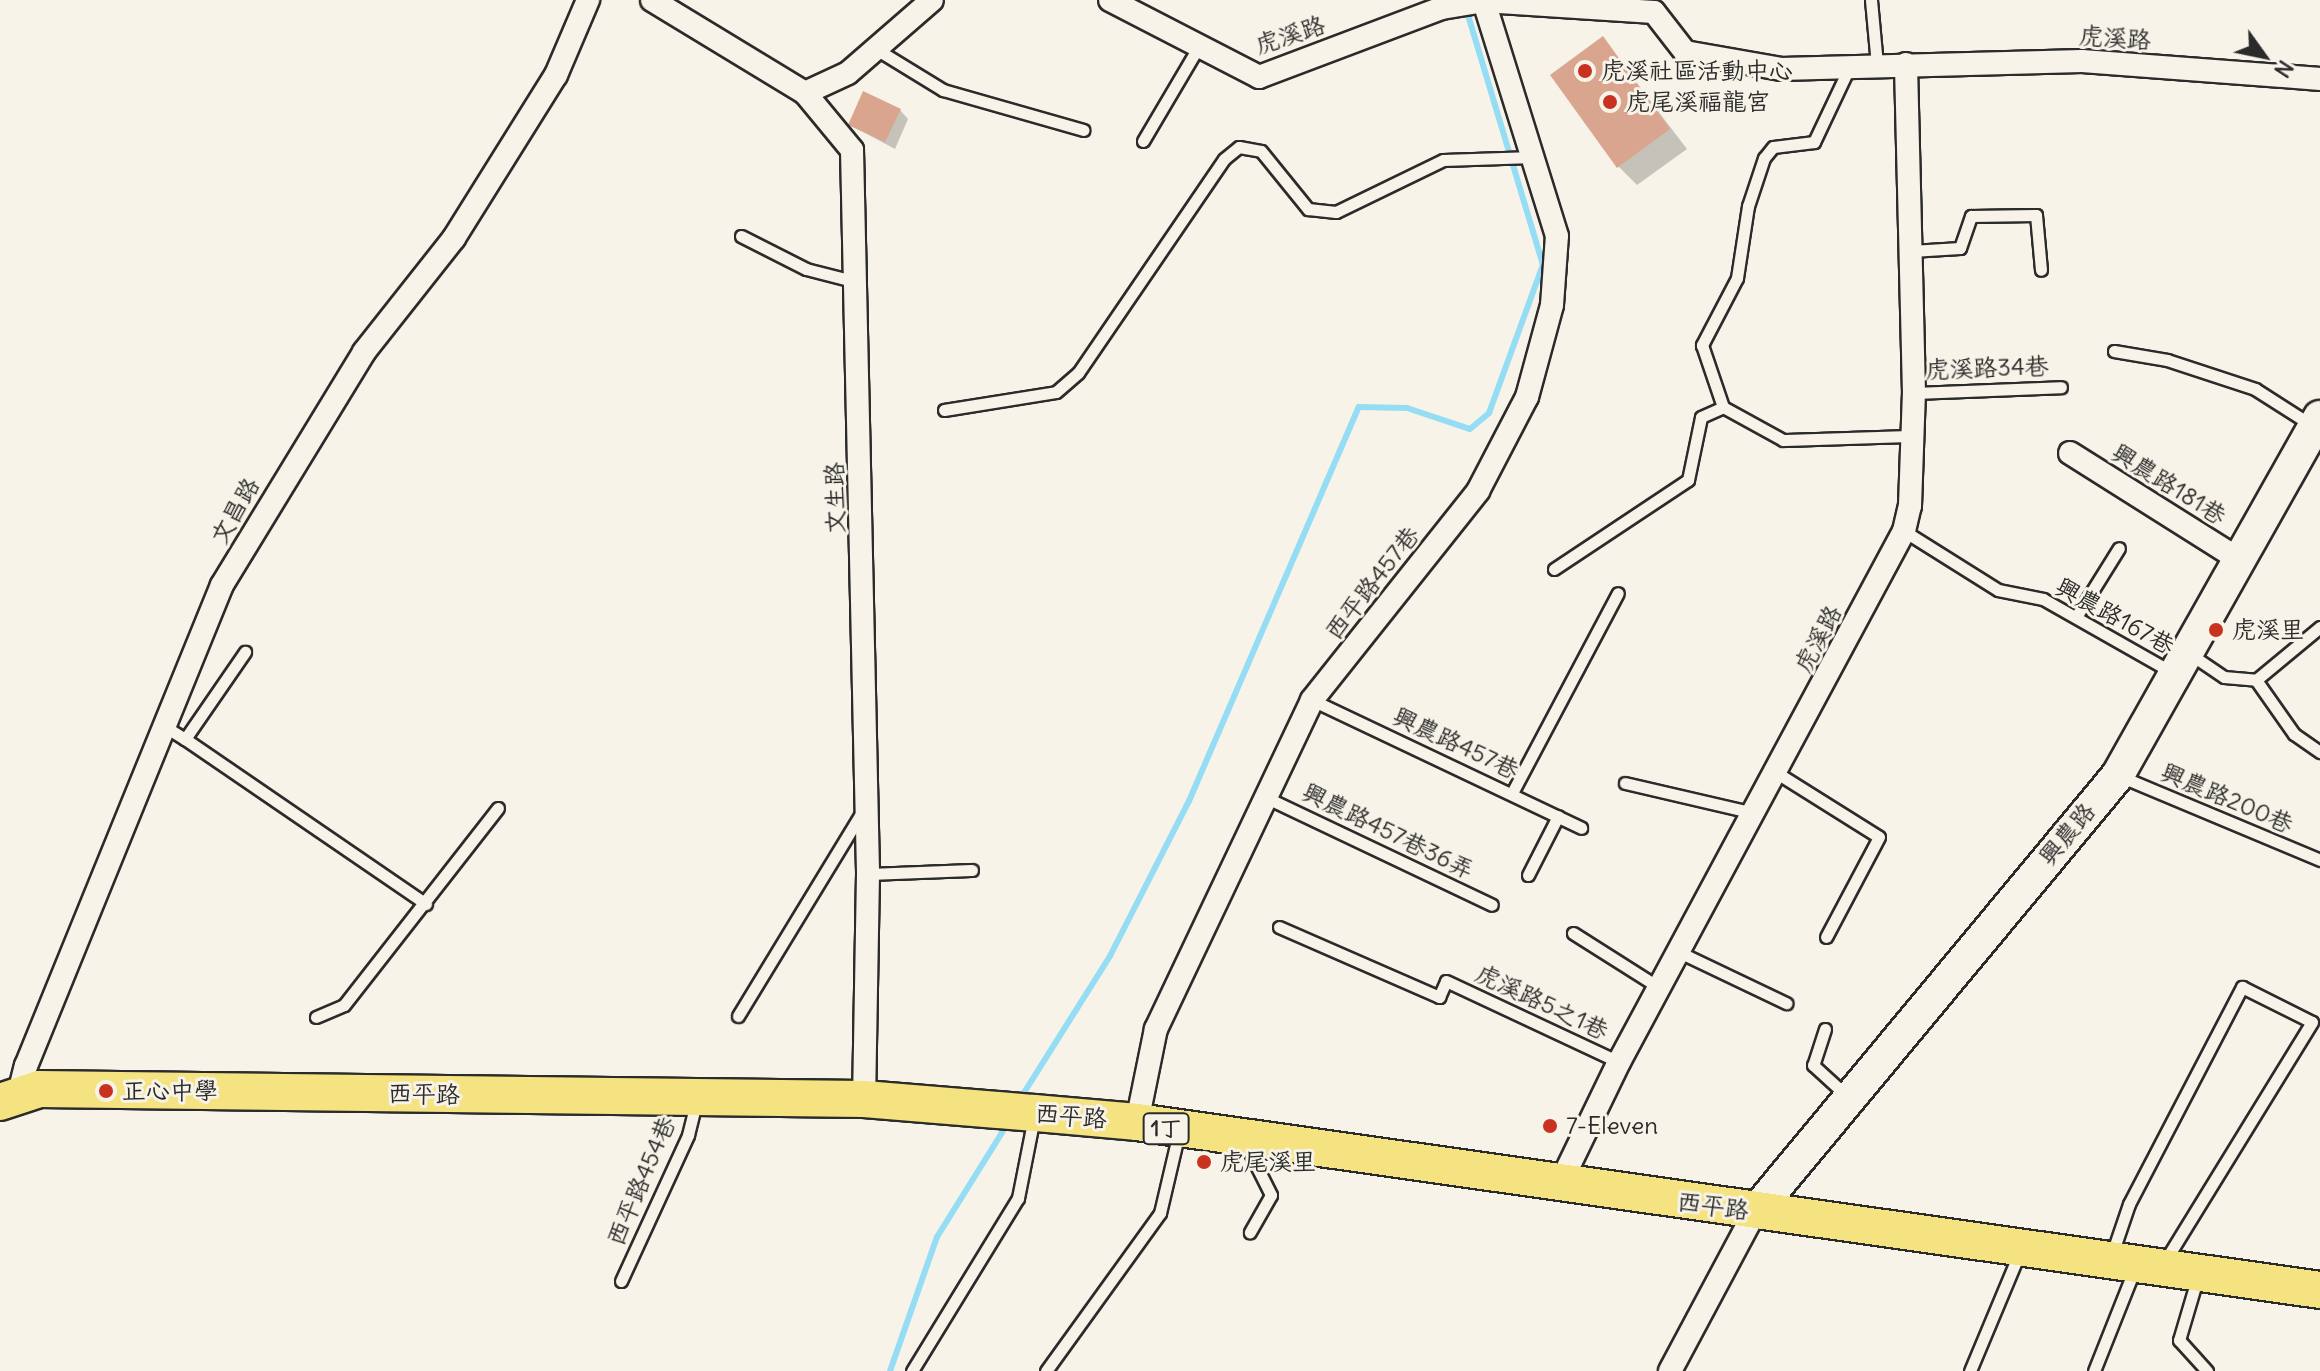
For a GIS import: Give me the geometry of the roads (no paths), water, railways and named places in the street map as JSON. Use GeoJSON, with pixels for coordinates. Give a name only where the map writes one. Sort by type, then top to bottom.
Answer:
{"type":"FeatureCollection","features":[{"type":"Feature","properties":{"kind":"main road","name":"西平路"},"geometry":{"type":"LineString","coordinates":[[6,1098],[39,1089],[864,1099],[1035,1113],[1137,1122],[1179,1132],[2320,1290]]}},
{"type":"Feature","properties":{"kind":"street","name":"文昌路"},"geometry":{"type":"LineString","coordinates":[[6,1098],[222,585],[263,511],[364,352],[454,238],[556,75],[588,0]]}},
{"type":"Feature","properties":{"kind":"street","name":"文生路"},"geometry":{"type":"LineString","coordinates":[[652,0],[805,93],[852,150],[858,282],[868,874],[864,1099]]}},
{"type":"Feature","properties":{"kind":"street"},"geometry":{"type":"LineString","coordinates":[[805,93],[848,73],[932,0]]}},
{"type":"Feature","properties":{"kind":"street","name":"虎溪路"},"geometry":{"type":"LineString","coordinates":[[1110,0],[1259,77],[1442,8],[1481,1],[1654,12],[1685,52],[1781,69],[2082,61],[2320,79]]}},
{"type":"Feature","properties":{"kind":"street","name":"西平路457巷"},"geometry":{"type":"LineString","coordinates":[[1137,1122],[1156,1029],[1312,700],[1478,491],[1527,397],[1552,305],[1557,236],[1492,26],[1481,1]]}},
{"type":"Feature","properties":{"kind":"street","name":"虎溪路"},"geometry":{"type":"LineString","coordinates":[[1560,1184],[1619,1062],[1777,773],[1904,531],[1910,506],[1914,393],[1906,64]]}},
{"type":"Feature","properties":{"kind":"street","name":"興農路"},"geometry":{"type":"LineString","coordinates":[[1755,1212],[2118,775],[2317,422]]}},
{"type":"Feature","properties":{"kind":"street","name":"興農路181巷"},"geometry":{"type":"LineString","coordinates":[[2070,453],[2240,560]]}},
{"type":"Feature","properties":{"kind":"street"},"geometry":{"type":"LineString","coordinates":[[1670,1371],[1755,1212]]}},
{"type":"Feature","properties":{"kind":"lane"},"geometry":{"type":"LineString","coordinates":[[1871,0],[1877,65]]}},
{"type":"Feature","properties":{"kind":"lane"},"geometry":{"type":"LineString","coordinates":[[1143,141],[1199,46]]}},
{"type":"Feature","properties":{"kind":"lane"},"geometry":{"type":"LineString","coordinates":[[876,48],[943,90],[1083,130]]}},
{"type":"Feature","properties":{"kind":"lane"},"geometry":{"type":"LineString","coordinates":[[1850,66],[1814,142],[1773,147],[1764,158],[1748,206],[1737,278],[1702,345],[1723,407],[1783,440],[1911,436]]}},
{"type":"Feature","properties":{"kind":"lane"},"geometry":{"type":"LineString","coordinates":[[944,410],[1056,392],[1067,383],[1224,159],[1239,147],[1261,151],[1308,209],[1336,212],[1443,160],[1533,157]]}},
{"type":"Feature","properties":{"kind":"lane"},"geometry":{"type":"LineString","coordinates":[[1911,251],[1960,248],[1971,216],[2036,215],[2041,270]]}},
{"type":"Feature","properties":{"kind":"lane"},"geometry":{"type":"LineString","coordinates":[[741,236],[806,269],[858,282]]}},
{"type":"Feature","properties":{"kind":"lane"},"geometry":{"type":"LineString","coordinates":[[2114,351],[2167,360],[2255,389],[2317,422]]}},
{"type":"Feature","properties":{"kind":"lane","name":"虎溪路34巷"},"geometry":{"type":"LineString","coordinates":[[1914,393],[2061,387]]}},
{"type":"Feature","properties":{"kind":"lane"},"geometry":{"type":"LineString","coordinates":[[1554,569],[1688,480],[1701,417],[1723,407]]}},
{"type":"Feature","properties":{"kind":"lane","name":"興農路167巷"},"geometry":{"type":"LineString","coordinates":[[1904,531],[1998,590],[2043,599],[2076,617],[2183,664],[2224,677],[2256,680]]}},
{"type":"Feature","properties":{"kind":"lane"},"geometry":{"type":"LineString","coordinates":[[2076,617],[2119,548]]}},
{"type":"Feature","properties":{"kind":"lane"},"geometry":{"type":"LineString","coordinates":[[1512,793],[1618,593]]}},
{"type":"Feature","properties":{"kind":"lane"},"geometry":{"type":"LineString","coordinates":[[2320,627],[2256,680],[2294,734],[2320,752]]}},
{"type":"Feature","properties":{"kind":"lane"},"geometry":{"type":"LineString","coordinates":[[185,739],[245,652]]}},
{"type":"Feature","properties":{"kind":"lane","name":"興農路457巷"},"geometry":{"type":"LineString","coordinates":[[1312,700],[1581,828]]}},
{"type":"Feature","properties":{"kind":"lane"},"geometry":{"type":"LineString","coordinates":[[163,726],[426,904]]}},
{"type":"Feature","properties":{"kind":"lane"},"geometry":{"type":"LineString","coordinates":[[1777,773],[1879,837],[1826,937]]}},
{"type":"Feature","properties":{"kind":"lane","name":"興農路200巷"},"geometry":{"type":"LineString","coordinates":[[2118,775],[2320,860]]}},
{"type":"Feature","properties":{"kind":"lane"},"geometry":{"type":"LineString","coordinates":[[1625,783],[1755,813]]}},
{"type":"Feature","properties":{"kind":"lane","name":"興農路457巷36弄"},"geometry":{"type":"LineString","coordinates":[[1265,796],[1492,905]]}},
{"type":"Feature","properties":{"kind":"lane"},"geometry":{"type":"LineString","coordinates":[[738,1016],[867,803]]}},
{"type":"Feature","properties":{"kind":"lane"},"geometry":{"type":"LineString","coordinates":[[316,1017],[344,1005],[498,808]]}},
{"type":"Feature","properties":{"kind":"lane"},"geometry":{"type":"LineString","coordinates":[[1528,875],[1558,816]]}},
{"type":"Feature","properties":{"kind":"lane"},"geometry":{"type":"LineString","coordinates":[[868,874],[972,870]]}},
{"type":"Feature","properties":{"kind":"lane","name":"虎溪路5之1巷"},"geometry":{"type":"LineString","coordinates":[[1279,927],[1439,997],[1446,981],[1619,1062]]}},
{"type":"Feature","properties":{"kind":"lane"},"geometry":{"type":"LineString","coordinates":[[1573,933],[1660,988]]}},
{"type":"Feature","properties":{"kind":"lane"},"geometry":{"type":"LineString","coordinates":[[1679,952],[1786,1003]]}},
{"type":"Feature","properties":{"kind":"lane"},"geometry":{"type":"LineString","coordinates":[[2094,1371],[2136,1264],[2312,1022],[2242,987],[2129,1204],[2136,1264]]}},
{"type":"Feature","properties":{"kind":"lane"},"geometry":{"type":"LineString","coordinates":[[1825,1029],[1813,1065],[1848,1097]]}},
{"type":"Feature","properties":{"kind":"lane","name":"西平路454巷"},"geometry":{"type":"LineString","coordinates":[[621,1281],[688,1135],[697,1098]]}},
{"type":"Feature","properties":{"kind":"lane"},"geometry":{"type":"LineString","coordinates":[[912,1371],[1018,1198],[1035,1113]]}},
{"type":"Feature","properties":{"kind":"lane"},"geometry":{"type":"LineString","coordinates":[[1046,1371],[1160,1213],[1179,1132]]}},
{"type":"Feature","properties":{"kind":"lane"},"geometry":{"type":"LineString","coordinates":[[1244,1141],[1271,1195],[1250,1232]]}},
{"type":"Feature","properties":{"kind":"lane"},"geometry":{"type":"LineString","coordinates":[[1970,1371],[2021,1249]]}},
{"type":"Feature","properties":{"kind":"lane"},"geometry":{"type":"LineString","coordinates":[[2200,1272],[2179,1340],[2207,1371]]}},
{"type":"Feature","properties":{"kind":"waterway"},"geometry":{"type":"LineString","coordinates":[[1020,1099],[1110,956],[1189,801],[1359,407],[1407,408],[1470,429],[1489,413],[1543,265],[1466,8]]}},
{"type":"Feature","properties":{"kind":"waterway"},"geometry":{"type":"LineString","coordinates":[[890,1371],[937,1237],[1008,1123]]}},
{"type":"Feature","properties":{"kind":"place","name":"虎溪社區活動中心"},"geometry":{"type":"Point","coordinates":[1585,71]}},
{"type":"Feature","properties":{"kind":"place","name":"虎尾溪福龍宮"},"geometry":{"type":"Point","coordinates":[1610,102]}},
{"type":"Feature","properties":{"kind":"place","name":"虎溪里"},"geometry":{"type":"Point","coordinates":[2216,630]}},
{"type":"Feature","properties":{"kind":"place","name":"正心中學"},"geometry":{"type":"Point","coordinates":[106,1091]}},
{"type":"Feature","properties":{"kind":"place","name":"7-Eleven"},"geometry":{"type":"Point","coordinates":[1550,1126]}},
{"type":"Feature","properties":{"kind":"place","name":"虎尾溪里"},"geometry":{"type":"Point","coordinates":[1204,1162]}}]}
